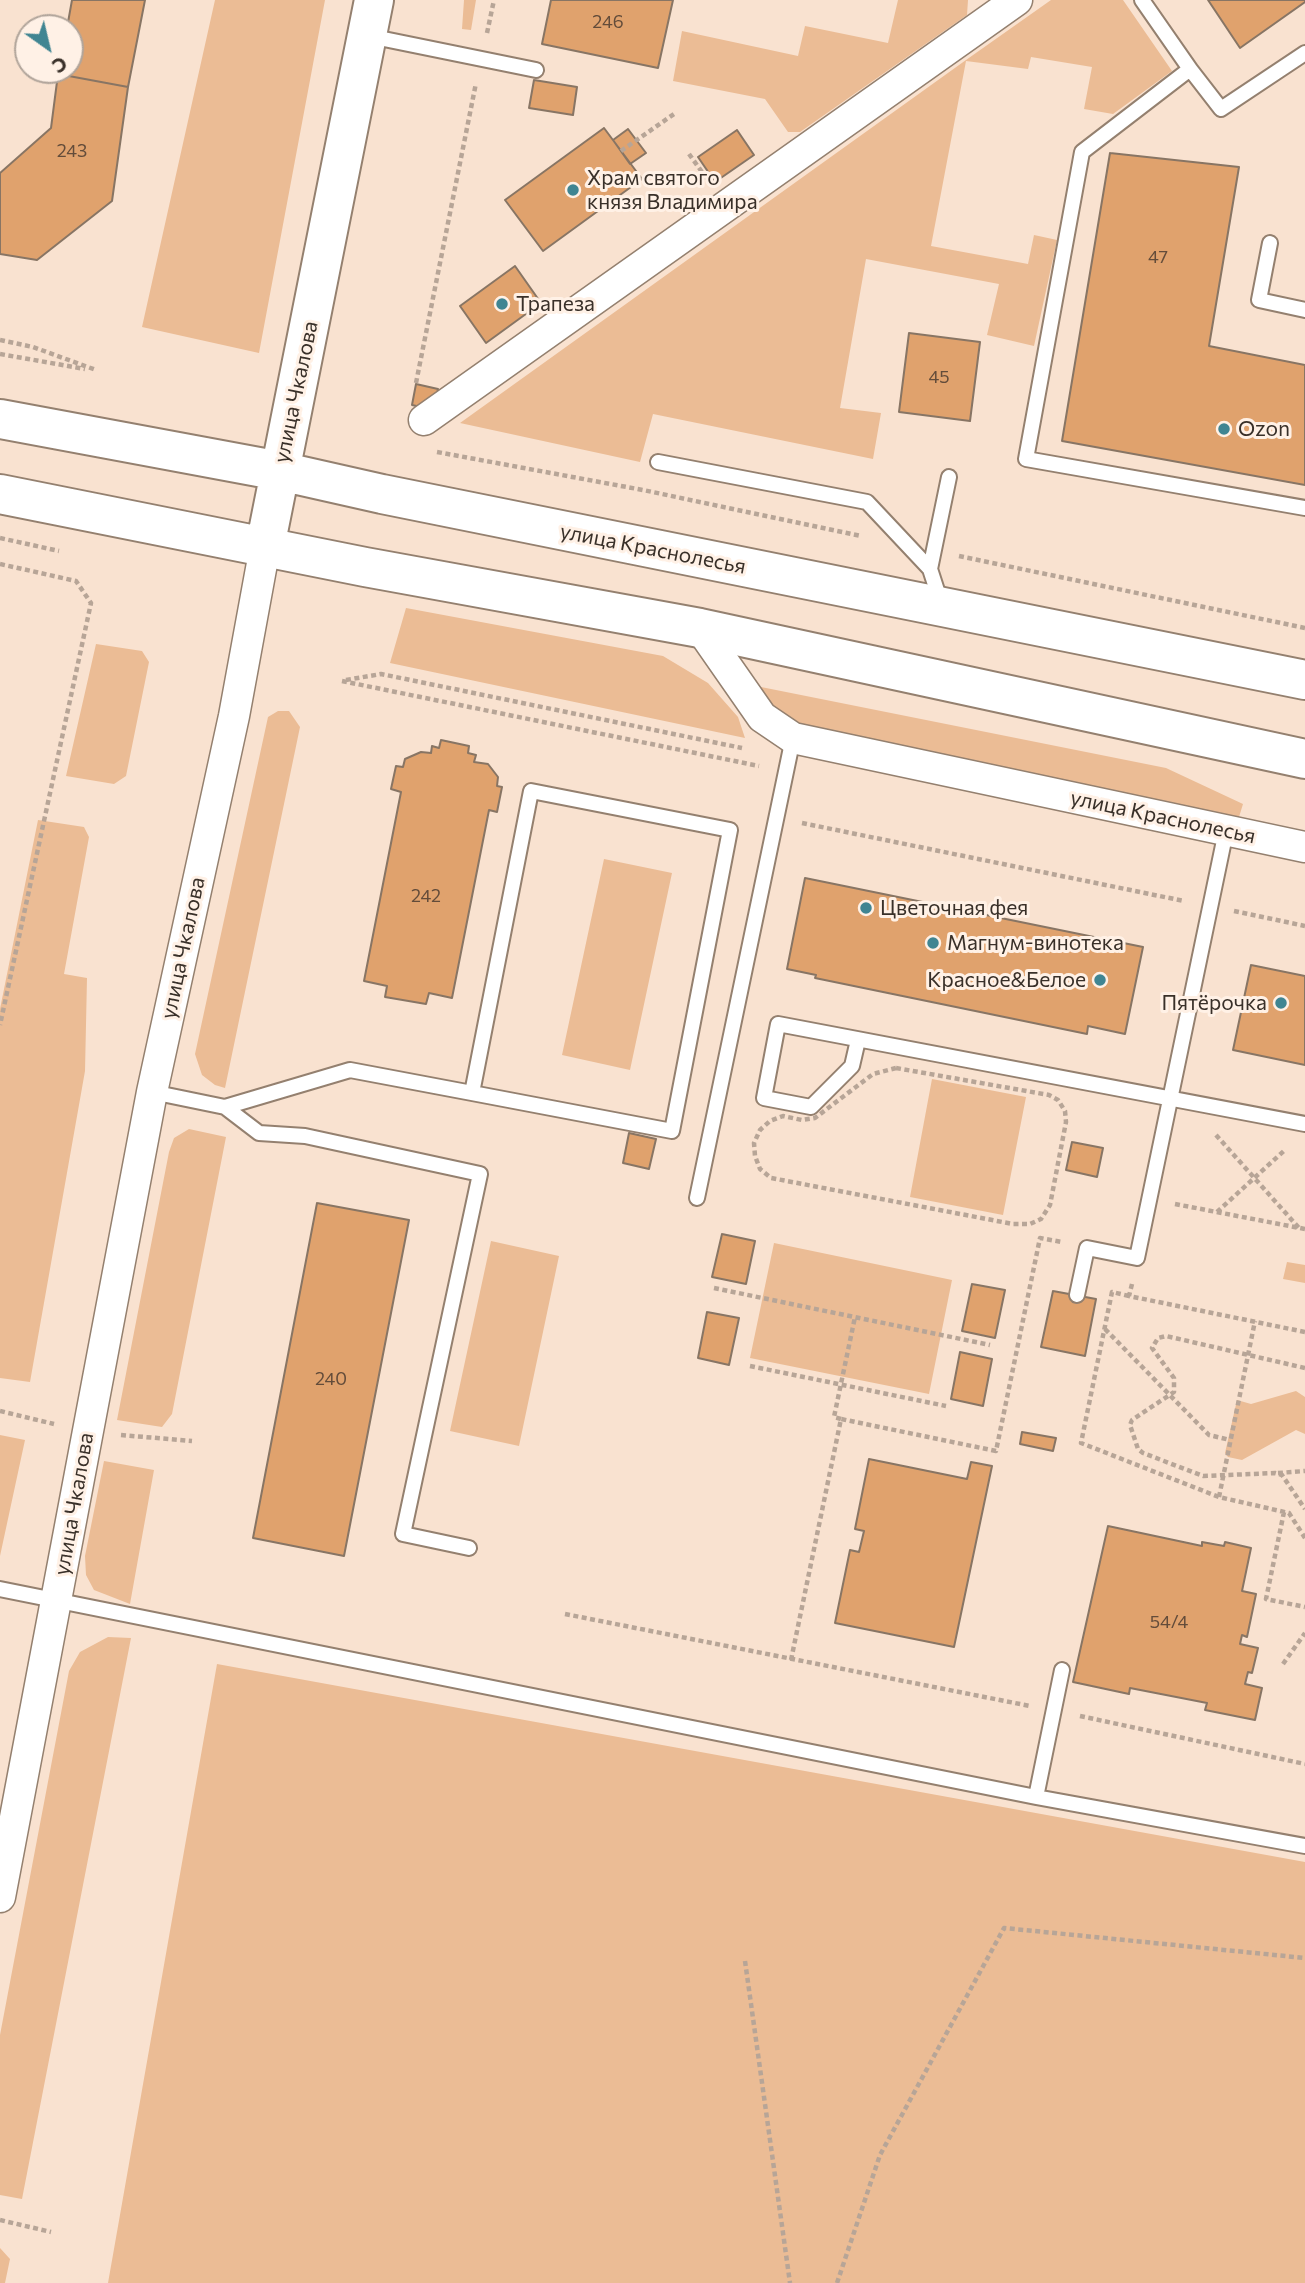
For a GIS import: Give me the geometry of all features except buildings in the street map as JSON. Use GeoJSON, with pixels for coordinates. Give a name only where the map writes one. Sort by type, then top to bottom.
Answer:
{"type":"FeatureCollection","features":[{"type":"Feature","properties":{"kind":"street"},"geometry":{"type":"LineString","coordinates":[[419,407],[1017,0]]}},
{"type":"Feature","properties":{"kind":"street","name":"улица Чкалова"},"geometry":{"type":"LineString","coordinates":[[0,1897],[152,1092],[234,716],[370,18]]}},
{"type":"Feature","properties":{"kind":"street","name":"улица Краснолесья"},"geometry":{"type":"LineString","coordinates":[[0,419],[280,471],[1305,680]]}},
{"type":"Feature","properties":{"kind":"street"},"geometry":{"type":"LineString","coordinates":[[0,494],[265,547],[700,628],[1305,759]]}},
{"type":"Feature","properties":{"kind":"street","name":"улица Краснолесья"},"geometry":{"type":"LineString","coordinates":[[700,628],[762,717],[793,738],[1305,847]]}},
{"type":"Feature","properties":{"kind":"lane"},"geometry":{"type":"LineString","coordinates":[[1142,0],[1221,109],[1305,53]]}},
{"type":"Feature","properties":{"kind":"lane"},"geometry":{"type":"LineString","coordinates":[[370,18],[482,58],[536,70]]}},
{"type":"Feature","properties":{"kind":"lane"},"geometry":{"type":"LineString","coordinates":[[1190,69],[1083,152],[1026,459],[1305,508]]}},
{"type":"Feature","properties":{"kind":"lane"},"geometry":{"type":"LineString","coordinates":[[1270,243],[1259,300],[1305,310]]}},
{"type":"Feature","properties":{"kind":"lane"},"geometry":{"type":"LineString","coordinates":[[658,462],[867,502],[930,569],[943,607]]}},
{"type":"Feature","properties":{"kind":"lane"},"geometry":{"type":"LineString","coordinates":[[930,569],[949,477]]}},
{"type":"Feature","properties":{"kind":"lane"},"geometry":{"type":"LineString","coordinates":[[697,1198],[793,738]]}},
{"type":"Feature","properties":{"kind":"lane"},"geometry":{"type":"LineString","coordinates":[[225,1107],[350,1070],[672,1131],[730,830],[531,791],[472,1093]]}},
{"type":"Feature","properties":{"kind":"lane"},"geometry":{"type":"LineString","coordinates":[[1077,1295],[1087,1248],[1137,1258],[1226,831]]}},
{"type":"Feature","properties":{"kind":"lane"},"geometry":{"type":"LineString","coordinates":[[858,1040],[852,1066],[811,1107],[764,1098],[778,1024],[1305,1124]]}},
{"type":"Feature","properties":{"kind":"lane"},"geometry":{"type":"LineString","coordinates":[[152,1092],[225,1107],[259,1133],[305,1136],[480,1174],[403,1534],[469,1548]]}},
{"type":"Feature","properties":{"kind":"lane"},"geometry":{"type":"LineString","coordinates":[[0,1589],[1035,1797],[1305,1846]]}},
{"type":"Feature","properties":{"kind":"lane"},"geometry":{"type":"LineString","coordinates":[[1035,1797],[1062,1670]]}},
{"type":"Feature","properties":{"kind":"path"},"geometry":{"type":"LineString","coordinates":[[419,407],[494,0]]}},
{"type":"Feature","properties":{"kind":"path"},"geometry":{"type":"LineString","coordinates":[[621,151],[674,114]]}},
{"type":"Feature","properties":{"kind":"path"},"geometry":{"type":"LineString","coordinates":[[0,340],[33,347],[96,370],[0,354]]}},
{"type":"Feature","properties":{"kind":"path"},"geometry":{"type":"LineString","coordinates":[[426,450],[643,490],[908,545]]}},
{"type":"Feature","properties":{"kind":"path"},"geometry":{"type":"LineString","coordinates":[[0,538],[59,551]]}},
{"type":"Feature","properties":{"kind":"path"},"geometry":{"type":"LineString","coordinates":[[933,551],[1305,628]]}},
{"type":"Feature","properties":{"kind":"path"},"geometry":{"type":"LineString","coordinates":[[0,564],[76,581],[91,603],[0,1025]]}},
{"type":"Feature","properties":{"kind":"path"},"geometry":{"type":"LineString","coordinates":[[342,681],[381,674]]}},
{"type":"Feature","properties":{"kind":"path"},"geometry":{"type":"LineString","coordinates":[[776,818],[1305,926]]}},
{"type":"Feature","properties":{"kind":"path"},"geometry":{"type":"LineString","coordinates":[[909,1069],[1049,1096],[1063,1107],[1066,1122],[1050,1205],[1041,1219],[1030,1224],[1013,1224],[771,1178],[760,1169],[755,1156],[754,1143],[760,1130],[770,1121],[783,1116],[802,1120],[815,1118],[868,1077],[884,1070],[909,1069]]}},
{"type":"Feature","properties":{"kind":"path"},"geometry":{"type":"LineString","coordinates":[[1187,1102],[1302,1229]]}},
{"type":"Feature","properties":{"kind":"path"},"geometry":{"type":"LineString","coordinates":[[1217,1212],[1295,1141]]}},
{"type":"Feature","properties":{"kind":"path"},"geometry":{"type":"LineString","coordinates":[[1149,1200],[1302,1229]]}},
{"type":"Feature","properties":{"kind":"path"},"geometry":{"type":"LineString","coordinates":[[855,1317],[834,1418],[996,1451],[1041,1238],[1087,1248]]}},
{"type":"Feature","properties":{"kind":"path"},"geometry":{"type":"LineString","coordinates":[[1129,1296],[1137,1258]]}},
{"type":"Feature","properties":{"kind":"path"},"geometry":{"type":"LineString","coordinates":[[714,1288],[990,1345]]}},
{"type":"Feature","properties":{"kind":"path"},"geometry":{"type":"LineString","coordinates":[[1305,1332],[1112,1292],[1081,1443],[1219,1497],[1289,1513],[1305,1538]]}},
{"type":"Feature","properties":{"kind":"path"},"geometry":{"type":"LineString","coordinates":[[1219,1497],[1255,1321]]}},
{"type":"Feature","properties":{"kind":"path"},"geometry":{"type":"LineString","coordinates":[[1105,1329],[1209,1435],[1230,1440]]}},
{"type":"Feature","properties":{"kind":"path"},"geometry":{"type":"LineString","coordinates":[[1305,1368],[1167,1336],[1158,1338],[1152,1348],[1174,1378],[1176,1385],[1171,1396],[1132,1420],[1130,1425],[1138,1449],[1203,1476],[1305,1471]]}},
{"type":"Feature","properties":{"kind":"path"},"geometry":{"type":"LineString","coordinates":[[750,1366],[946,1406]]}},
{"type":"Feature","properties":{"kind":"path"},"geometry":{"type":"LineString","coordinates":[[791,1660],[841,1419]]}},
{"type":"Feature","properties":{"kind":"path"},"geometry":{"type":"LineString","coordinates":[[1275,1473],[1282,1475],[1305,1509]]}},
{"type":"Feature","properties":{"kind":"path"},"geometry":{"type":"LineString","coordinates":[[1284,1512],[1266,1599],[1305,1607]]}},
{"type":"Feature","properties":{"kind":"path"},"geometry":{"type":"LineString","coordinates":[[565,1614],[1052,1710],[1305,1764]]}},
{"type":"Feature","properties":{"kind":"path"},"geometry":{"type":"LineString","coordinates":[[1283,1664],[1305,1633]]}},
{"type":"Feature","properties":{"kind":"path"},"geometry":{"type":"LineString","coordinates":[[837,2283],[880,2155],[1004,1928],[1305,1958]]}},
{"type":"Feature","properties":{"kind":"path"},"geometry":{"type":"LineString","coordinates":[[745,1961],[790,2283]]}},
{"type":"Feature","properties":{"kind":"path"},"geometry":{"type":"LineString","coordinates":[[0,2220],[51,2232]]}},
{"type":"Feature","properties":{"kind":"shaded area"},"geometry":{"type":"Polygon","coordinates":[[[215,0],[325,0],[259,353],[142,327],[215,0]]]}},
{"type":"Feature","properties":{"kind":"shaded area"},"geometry":{"type":"Polygon","coordinates":[[[464,0],[476,0],[471,30],[462,29],[464,0]]]}},
{"type":"Feature","properties":{"kind":"shaded area"},"geometry":{"type":"Polygon","coordinates":[[[898,0],[968,0],[967,15],[800,132],[788,132],[765,99],[673,81],[682,31],[798,56],[805,26],[888,43],[898,0]]]}},
{"type":"Feature","properties":{"kind":"shaded area"},"geometry":{"type":"Polygon","coordinates":[[[1051,0],[1123,0],[1172,71],[1113,114],[1084,109],[1092,67],[1031,57],[1028,69],[966,61],[931,246],[1028,264],[1034,235],[1057,240],[1034,346],[987,335],[999,284],[866,259],[840,408],[881,413],[873,459],[653,414],[640,462],[460,423],[966,60],[1051,0]]]}},
{"type":"Feature","properties":{"kind":"shaded area"},"geometry":{"type":"Polygon","coordinates":[[[406,608],[663,656],[708,683],[738,717],[745,738],[390,663],[406,608]]]}},
{"type":"Feature","properties":{"kind":"shaded area"},"geometry":{"type":"Polygon","coordinates":[[[96,644],[142,651],[149,662],[126,776],[114,784],[66,776],[96,644]]]}},
{"type":"Feature","properties":{"kind":"shaded area"},"geometry":{"type":"Polygon","coordinates":[[[756,686],[1166,768],[1243,804],[1239,817],[806,731],[774,713],[756,686]]]}},
{"type":"Feature","properties":{"kind":"shaded area"},"geometry":{"type":"Polygon","coordinates":[[[278,711],[289,711],[300,727],[225,1088],[215,1085],[202,1075],[195,1054],[268,717],[278,711]]]}},
{"type":"Feature","properties":{"kind":"shaded area"},"geometry":{"type":"Polygon","coordinates":[[[38,820],[84,827],[89,837],[64,974],[87,978],[85,1071],[30,1382],[0,1378],[0,1009],[38,820]]]}},
{"type":"Feature","properties":{"kind":"shaded area"},"geometry":{"type":"Polygon","coordinates":[[[604,859],[672,873],[630,1070],[562,1055],[604,859]]]}},
{"type":"Feature","properties":{"kind":"shaded area"},"geometry":{"type":"Polygon","coordinates":[[[932,1079],[1026,1097],[1003,1215],[910,1197],[932,1079]]]}},
{"type":"Feature","properties":{"kind":"shaded area"},"geometry":{"type":"Polygon","coordinates":[[[189,1129],[226,1137],[172,1414],[162,1427],[117,1420],[169,1152],[174,1138],[189,1129]]]}},
{"type":"Feature","properties":{"kind":"shaded area"},"geometry":{"type":"Polygon","coordinates":[[[491,1241],[559,1256],[519,1446],[450,1431],[491,1241]]]}},
{"type":"Feature","properties":{"kind":"shaded area"},"geometry":{"type":"Polygon","coordinates":[[[774,1243],[952,1280],[929,1394],[750,1358],[774,1243]]]}},
{"type":"Feature","properties":{"kind":"shaded area"},"geometry":{"type":"Polygon","coordinates":[[[1287,1262],[1305,1265],[1305,1283],[1283,1279],[1287,1262]]]}},
{"type":"Feature","properties":{"kind":"shaded area"},"geometry":{"type":"Polygon","coordinates":[[[1296,1391],[1305,1397],[1305,1434],[1296,1430],[1242,1460],[1228,1457],[1225,1453],[1237,1400],[1251,1404],[1296,1391]]]}},
{"type":"Feature","properties":{"kind":"shaded area"},"geometry":{"type":"Polygon","coordinates":[[[0,1435],[25,1440],[0,1556],[0,1435]]]}},
{"type":"Feature","properties":{"kind":"shaded area"},"geometry":{"type":"Polygon","coordinates":[[[104,1461],[154,1470],[130,1604],[94,1590],[86,1575],[85,1556],[104,1461]]]}},
{"type":"Feature","properties":{"kind":"shaded area"},"geometry":{"type":"Polygon","coordinates":[[[108,1637],[131,1638],[22,2199],[0,2195],[0,2035],[69,1671],[80,1652],[108,1637]]]}},
{"type":"Feature","properties":{"kind":"shaded area"},"geometry":{"type":"Polygon","coordinates":[[[217,1664],[1305,1862],[1305,2283],[108,2283],[217,1664]]]}},
{"type":"Feature","properties":{"kind":"shaded area"},"geometry":{"type":"Polygon","coordinates":[[[0,2248],[10,2259],[5,2283],[0,2283],[0,2248]]]}},
{"type":"Feature","properties":{"kind":"place","name":"Храм святого князя Владимира"},"geometry":{"type":"Point","coordinates":[573,190]}},
{"type":"Feature","properties":{"kind":"place","name":"Трапеза"},"geometry":{"type":"Point","coordinates":[502,304]}},
{"type":"Feature","properties":{"kind":"place","name":"Ozon"},"geometry":{"type":"Point","coordinates":[1224,429]}},
{"type":"Feature","properties":{"kind":"place","name":"Цветочная фея"},"geometry":{"type":"Point","coordinates":[866,908]}},
{"type":"Feature","properties":{"kind":"place","name":"Магнум-винотека"},"geometry":{"type":"Point","coordinates":[933,943]}},
{"type":"Feature","properties":{"kind":"place","name":"Красное&Белое"},"geometry":{"type":"Point","coordinates":[1100,980]}},
{"type":"Feature","properties":{"kind":"place","name":"Пятёрочка"},"geometry":{"type":"Point","coordinates":[1281,1003]}}]}
